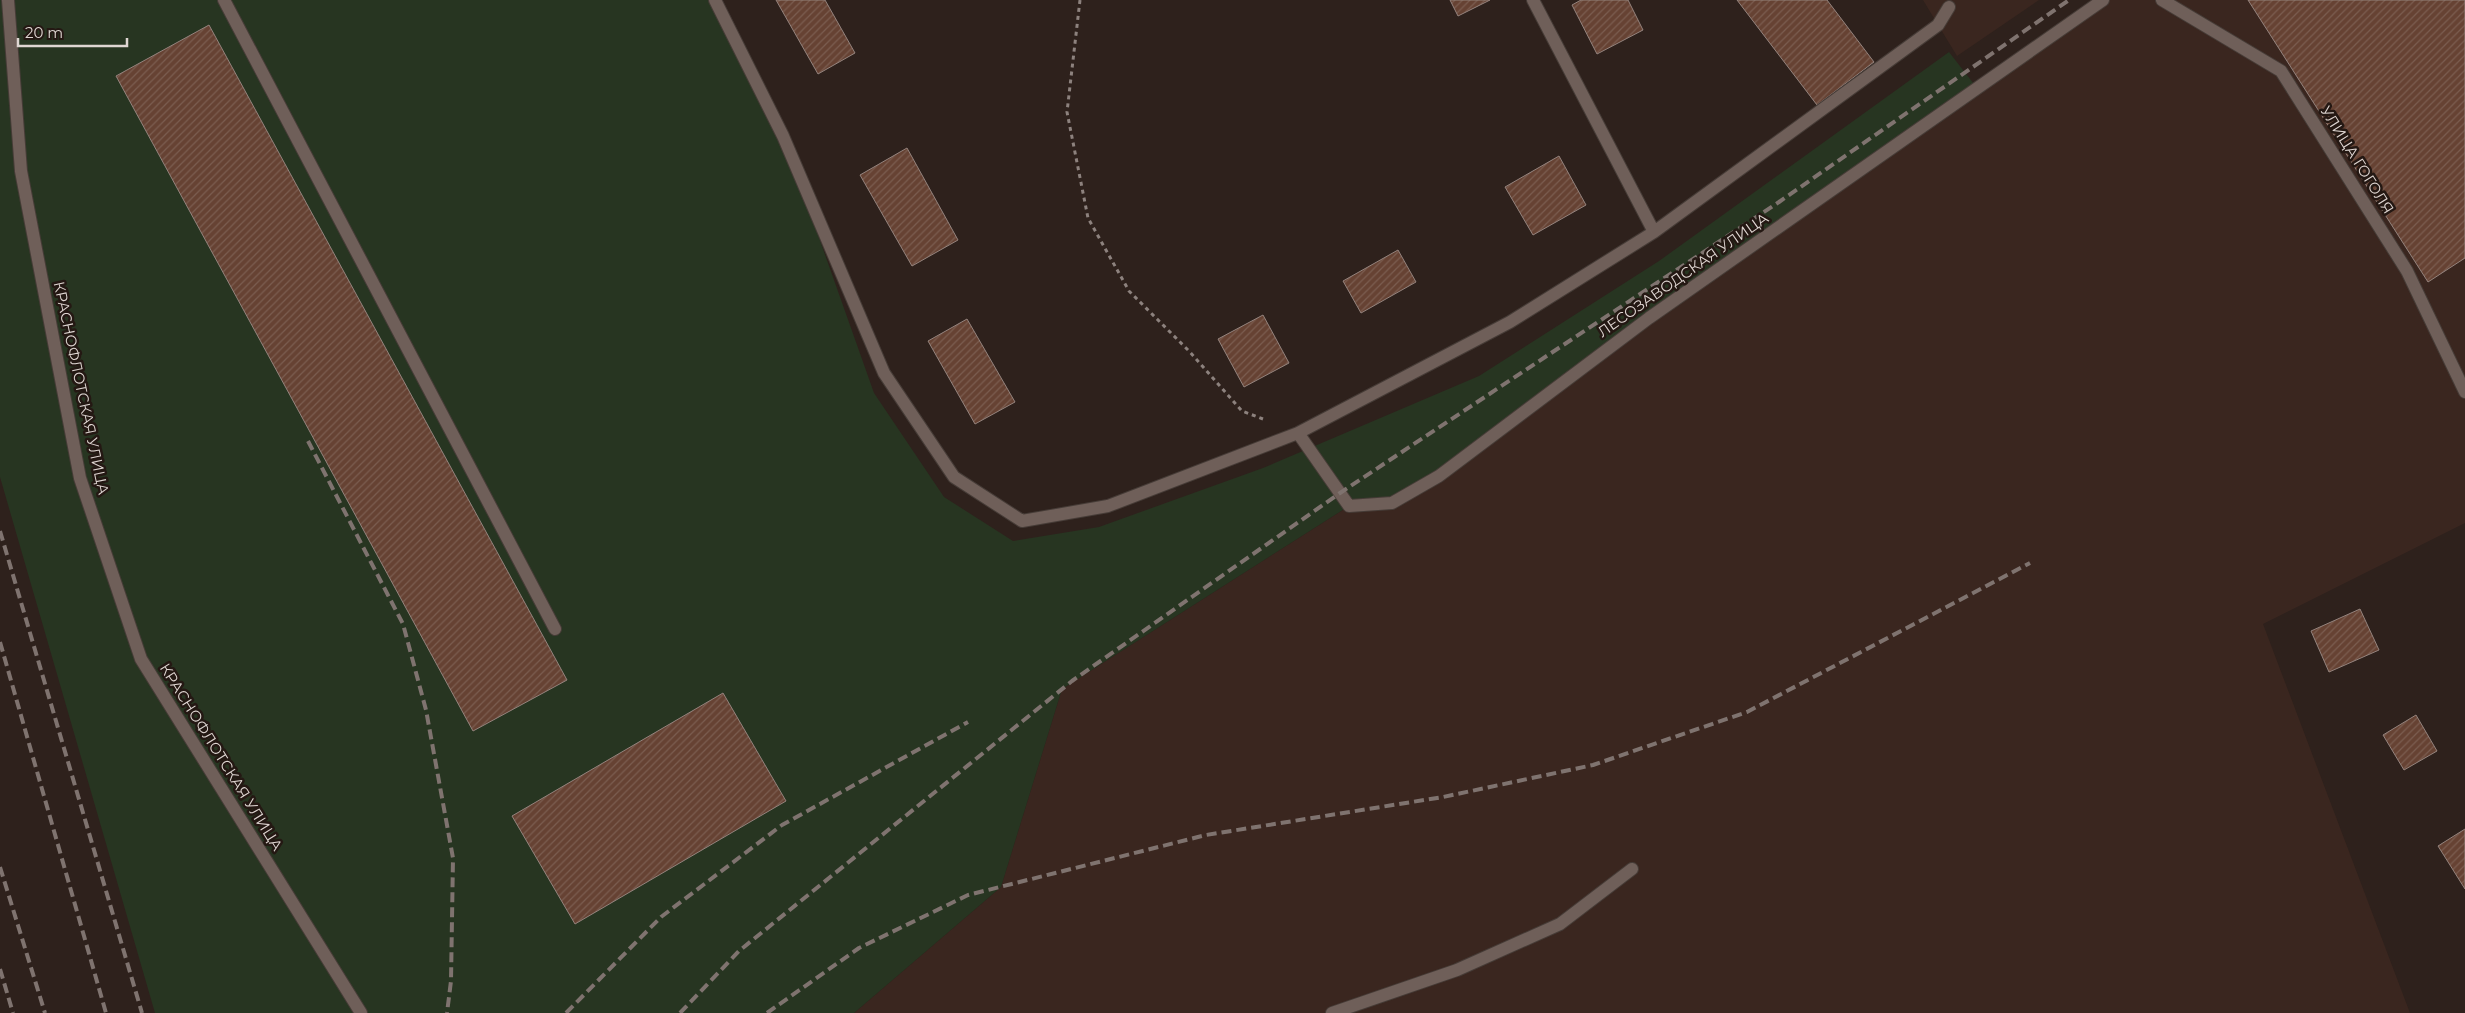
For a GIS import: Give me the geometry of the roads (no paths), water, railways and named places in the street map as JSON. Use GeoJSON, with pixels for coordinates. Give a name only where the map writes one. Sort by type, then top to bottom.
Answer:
{"type":"FeatureCollection","features":[{"type":"Feature","properties":{"kind":"street","name":"КРАСНОФЛОТСКАЯ УЛИЦА"},"geometry":{"type":"LineString","coordinates":[[8,0],[20,171],[80,478],[140,659],[361,1013]]}},
{"type":"Feature","properties":{"kind":"street"},"geometry":{"type":"LineString","coordinates":[[224,0],[555,628]]}},
{"type":"Feature","properties":{"kind":"street"},"geometry":{"type":"LineString","coordinates":[[714,0],[783,136],[884,373],[954,477],[1022,521],[1108,506],[1298,433],[1510,322],[1654,232],[1938,25],[1948,7]]}},
{"type":"Feature","properties":{"kind":"street"},"geometry":{"type":"LineString","coordinates":[[1533,0],[1654,232]]}},
{"type":"Feature","properties":{"kind":"street","name":"ЛЕСОЗАВОДСКАЯ УЛИЦА"},"geometry":{"type":"LineString","coordinates":[[1298,433],[1349,506],[1392,503],[1439,476],[1648,318],[2103,0]]}},
{"type":"Feature","properties":{"kind":"street","name":"УЛИЦА ГОГОЛЯ"},"geometry":{"type":"LineString","coordinates":[[2162,0],[2282,71],[2407,271],[2465,392]]}},
{"type":"Feature","properties":{"kind":"street"},"geometry":{"type":"LineString","coordinates":[[1332,1013],[1457,970],[1560,924],[1632,869]]}},
{"type":"Feature","properties":{"kind":"railway"},"geometry":{"type":"LineString","coordinates":[[680,1013],[739,951],[1072,681],[1340,493],[1779,202],[2069,0]]}},
{"type":"Feature","properties":{"kind":"railway"},"geometry":{"type":"LineString","coordinates":[[308,441],[403,624],[426,710],[453,858],[451,981],[447,1013]]}},
{"type":"Feature","properties":{"kind":"railway"},"geometry":{"type":"LineString","coordinates":[[0,531],[142,1013]]}},
{"type":"Feature","properties":{"kind":"railway"},"geometry":{"type":"LineString","coordinates":[[767,1013],[859,948],[968,895],[1206,835],[1443,797],[1593,765],[1747,712],[2030,563]]}},
{"type":"Feature","properties":{"kind":"railway"},"geometry":{"type":"LineString","coordinates":[[0,642],[106,1013]]}},
{"type":"Feature","properties":{"kind":"railway"},"geometry":{"type":"LineString","coordinates":[[566,1013],[661,917],[782,825],[968,722]]}},
{"type":"Feature","properties":{"kind":"railway"},"geometry":{"type":"LineString","coordinates":[[0,867],[45,1013]]}},
{"type":"Feature","properties":{"kind":"railway"},"geometry":{"type":"LineString","coordinates":[[0,969],[13,1013]]}}]}
